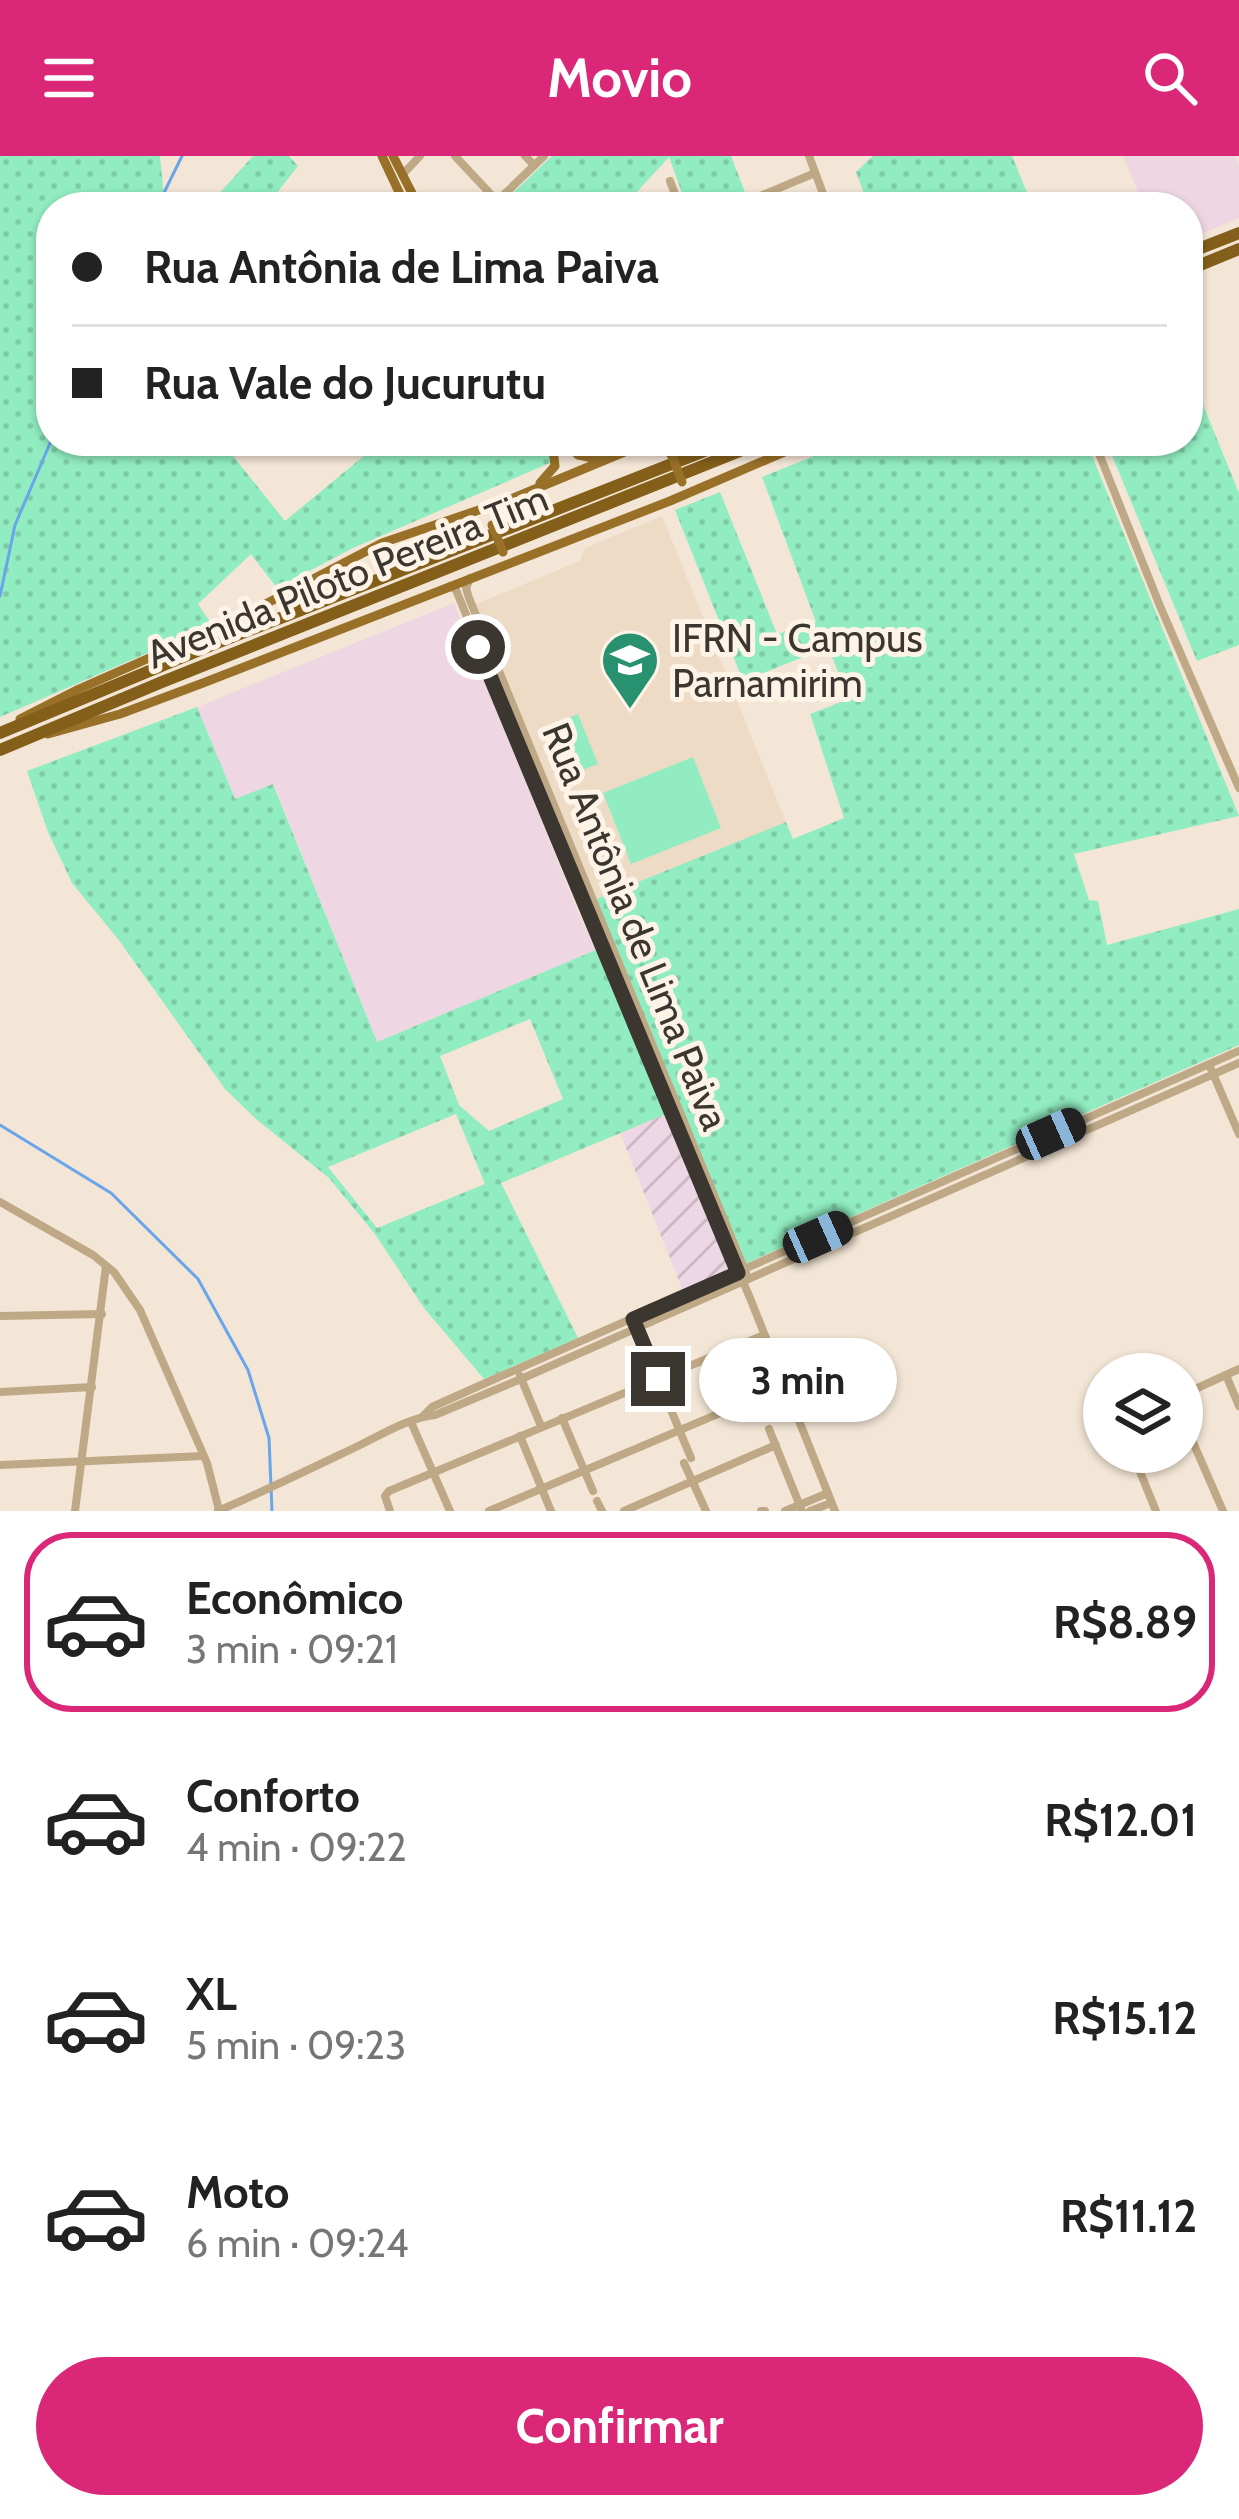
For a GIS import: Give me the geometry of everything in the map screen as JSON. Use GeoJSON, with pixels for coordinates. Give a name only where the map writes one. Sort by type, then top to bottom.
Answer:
{"type":"FeatureCollection","features":[{"type":"Feature","properties":{"kind":"highway"},"geometry":{"type":"LineString","coordinates":[[1203,247],[1239,233]]}},
{"type":"Feature","properties":{"kind":"highway"},"geometry":{"type":"LineString","coordinates":[[1203,264],[1239,249]]}},
{"type":"Feature","properties":{"kind":"highway","name":"Avenida Piloto Pereira Tim"},"geometry":{"type":"LineString","coordinates":[[0,732],[190,654],[710,456]]}},
{"type":"Feature","properties":{"kind":"highway","name":"Avenida Piloto Pereira Tim"},"geometry":{"type":"LineString","coordinates":[[0,750],[710,456]]}},
{"type":"Feature","properties":{"kind":"main road"},"geometry":{"type":"LineString","coordinates":[[382,156],[399,192]]}},
{"type":"Feature","properties":{"kind":"main road"},"geometry":{"type":"LineString","coordinates":[[393,156],[411,192]]}},
{"type":"Feature","properties":{"kind":"main road"},"geometry":{"type":"LineString","coordinates":[[529,491],[548,476],[555,466],[554,456]]}},
{"type":"Feature","properties":{"kind":"main road"},"geometry":{"type":"LineString","coordinates":[[583,456],[603,460]]}},
{"type":"Feature","properties":{"kind":"main road"},"geometry":{"type":"LineString","coordinates":[[0,732],[79,688],[233,621],[382,542],[498,503],[614,456]]}},
{"type":"Feature","properties":{"kind":"main road"},"geometry":{"type":"LineString","coordinates":[[670,501],[682,482],[672,456]]}},
{"type":"Feature","properties":{"kind":"main road"},"geometry":{"type":"LineString","coordinates":[[25,740],[120,714],[775,456]]}},
{"type":"Feature","properties":{"kind":"main road"},"geometry":{"type":"LineString","coordinates":[[498,503],[492,525],[502,552],[519,559]]}},
{"type":"Feature","properties":{"kind":"street"},"geometry":{"type":"LineString","coordinates":[[402,175],[420,156]]}},
{"type":"Feature","properties":{"kind":"street"},"geometry":{"type":"LineString","coordinates":[[455,156],[484,192]]}},
{"type":"Feature","properties":{"kind":"street"},"geometry":{"type":"LineString","coordinates":[[525,156],[534,165]]}},
{"type":"Feature","properties":{"kind":"street"},"geometry":{"type":"LineString","coordinates":[[506,192],[544,156]]}},
{"type":"Feature","properties":{"kind":"street"},"geometry":{"type":"LineString","coordinates":[[808,156],[822,192]]}},
{"type":"Feature","properties":{"kind":"street"},"geometry":{"type":"LineString","coordinates":[[769,192],[814,173]]}},
{"type":"Feature","properties":{"kind":"street"},"geometry":{"type":"LineString","coordinates":[[670,181],[674,192]]}},
{"type":"Feature","properties":{"kind":"street"},"geometry":{"type":"LineString","coordinates":[[1100,456],[1239,788]]}},
{"type":"Feature","properties":{"kind":"street","name":"Rua Antônia de Lima Paiva"},"geometry":{"type":"LineString","coordinates":[[470,578],[466,590],[490,664]]}},
{"type":"Feature","properties":{"kind":"street","name":"Rua Antônia de Lima Paiva"},"geometry":{"type":"LineString","coordinates":[[449,586],[456,590],[527,752],[832,1502]]}},
{"type":"Feature","properties":{"kind":"street"},"geometry":{"type":"LineString","coordinates":[[0,1202],[106,1264],[122,1281],[140,1310],[203,1456],[218,1511],[1211,1069],[1239,1051]]}},
{"type":"Feature","properties":{"kind":"street"},"geometry":{"type":"LineString","coordinates":[[1211,1069],[1239,1063]]}},
{"type":"Feature","properties":{"kind":"street"},"geometry":{"type":"LineString","coordinates":[[1211,1069],[1239,1134]]}},
{"type":"Feature","properties":{"kind":"street"},"geometry":{"type":"LineString","coordinates":[[75,1511],[106,1264]]}},
{"type":"Feature","properties":{"kind":"street"},"geometry":{"type":"LineString","coordinates":[[0,1316],[102,1314]]}},
{"type":"Feature","properties":{"kind":"street"},"geometry":{"type":"LineString","coordinates":[[635,1323],[706,1511]]}},
{"type":"Feature","properties":{"kind":"street"},"geometry":{"type":"LineString","coordinates":[[390,1511],[388,1493],[764,1335]]}},
{"type":"Feature","properties":{"kind":"street"},"geometry":{"type":"LineString","coordinates":[[1203,1386],[1239,1370]]}},
{"type":"Feature","properties":{"kind":"street"},"geometry":{"type":"LineString","coordinates":[[519,1374],[541,1426]]}},
{"type":"Feature","properties":{"kind":"street"},"geometry":{"type":"LineString","coordinates":[[1226,1376],[1239,1406]]}},
{"type":"Feature","properties":{"kind":"street"},"geometry":{"type":"LineString","coordinates":[[489,1511],[784,1386]]}},
{"type":"Feature","properties":{"kind":"street"},"geometry":{"type":"LineString","coordinates":[[0,1392],[92,1387]]}},
{"type":"Feature","properties":{"kind":"street"},"geometry":{"type":"LineString","coordinates":[[562,1418],[602,1511]]}},
{"type":"Feature","properties":{"kind":"street"},"geometry":{"type":"LineString","coordinates":[[411,1422],[450,1511]]}},
{"type":"Feature","properties":{"kind":"street"},"geometry":{"type":"LineString","coordinates":[[769,1429],[804,1509]]}},
{"type":"Feature","properties":{"kind":"street"},"geometry":{"type":"LineString","coordinates":[[520,1436],[551,1511]]}},
{"type":"Feature","properties":{"kind":"street"},"geometry":{"type":"LineString","coordinates":[[624,1511],[776,1445]]}},
{"type":"Feature","properties":{"kind":"street"},"geometry":{"type":"LineString","coordinates":[[0,1466],[203,1456]]}},
{"type":"Feature","properties":{"kind":"street"},"geometry":{"type":"LineString","coordinates":[[1203,1466],[1223,1511]]}},
{"type":"Feature","properties":{"kind":"street"},"geometry":{"type":"LineString","coordinates":[[1141,1473],[1156,1511]]}},
{"type":"Feature","properties":{"kind":"street"},"geometry":{"type":"LineString","coordinates":[[785,1511],[832,1502]]}},
{"type":"Feature","properties":{"kind":"shaded area"},"geometry":{"type":"Polygon","coordinates":[[[1123,156],[1235,156],[1239,165],[1239,218],[1203,233],[1203,192],[1138,192],[1123,156]]]}},
{"type":"Feature","properties":{"kind":"shaded area","name":"IFRN - Campus Parnamirim"},"geometry":{"type":"Polygon","coordinates":[[[662,516],[786,822],[596,899],[476,604],[580,561],[585,548],[662,516]]]}},
{"type":"Feature","properties":{"kind":"shaded area"},"geometry":{"type":"Polygon","coordinates":[[[454,603],[596,950],[377,1042],[274,785],[235,800],[197,707],[454,603]]]}},
{"type":"Feature","properties":{"kind":"shaded area"},"geometry":{"type":"Polygon","coordinates":[[[666,1114],[731,1271],[683,1291],[620,1133],[666,1114]]]}},
{"type":"Feature","properties":{"kind":"green space"},"geometry":{"type":"Polygon","coordinates":[[[0,156],[160,156],[164,192],[36,192],[36,456],[233,456],[285,521],[364,456],[550,456],[552,462],[353,548],[277,588],[251,554],[198,604],[212,625],[0,717],[0,156]]]}},
{"type":"Feature","properties":{"kind":"green space"},"geometry":{"type":"Polygon","coordinates":[[[253,156],[289,156],[298,166],[278,192],[221,192],[253,156]]]}},
{"type":"Feature","properties":{"kind":"green space"},"geometry":{"type":"Polygon","coordinates":[[[552,156],[731,156],[745,192],[682,192],[669,157],[637,192],[514,192],[552,156]]]}},
{"type":"Feature","properties":{"kind":"green space"},"geometry":{"type":"Polygon","coordinates":[[[873,156],[1012,156],[1027,192],[863,192],[856,172],[873,156]]]}},
{"type":"Feature","properties":{"kind":"green space"},"geometry":{"type":"Polygon","coordinates":[[[1203,405],[1239,493],[1239,645],[1197,661],[1112,456],[1203,456],[1203,405]]]}},
{"type":"Feature","properties":{"kind":"green space"},"geometry":{"type":"Polygon","coordinates":[[[814,456],[1092,456],[1239,816],[1074,854],[1089,900],[1098,901],[1107,945],[1239,909],[1239,1045],[745,1264],[596,899],[786,822],[793,839],[844,818],[810,714],[849,699],[828,647],[743,681],[675,510],[720,492],[777,634],[816,622],[762,477],[814,456]]]}},
{"type":"Feature","properties":{"kind":"green space"},"geometry":{"type":"Polygon","coordinates":[[[197,707],[235,799],[273,784],[377,1042],[596,950],[666,1114],[501,1183],[578,1338],[484,1379],[424,1308],[375,1234],[329,1178],[225,1089],[72,883],[27,771],[197,707]],[[530,1019],[440,1056],[459,1105],[489,1131],[563,1099],[530,1019]],[[456,1114],[328,1167],[377,1228],[485,1184],[456,1114]]]}},
{"type":"Feature","properties":{"kind":"green space"},"geometry":{"type":"Polygon","coordinates":[[[578,714],[598,764],[565,777],[546,728],[578,714]]]}},
{"type":"Feature","properties":{"kind":"green space"},"geometry":{"type":"Polygon","coordinates":[[[693,757],[721,828],[631,864],[603,793],[693,757]]]}},
{"type":"Feature","properties":{"kind":"waterway"},"geometry":{"type":"LineString","coordinates":[[164,192],[182,156]]}},
{"type":"Feature","properties":{"kind":"waterway"},"geometry":{"type":"LineString","coordinates":[[0,596],[15,525],[45,456]]}},
{"type":"Feature","properties":{"kind":"waterway"},"geometry":{"type":"LineString","coordinates":[[0,1125],[111,1193],[198,1279],[248,1370],[269,1438],[272,1511]]}},
{"type":"Feature","properties":{"kind":"place","name":"IFRN - Campus Parnamirim"},"geometry":{"type":"Point","coordinates":[630,711]}},
{"type":"Feature","properties":{"kind":"route"},"geometry":{"type":"LineString","coordinates":[[478,647],[738,1273],[633,1319],[658,1379]]}}]}
